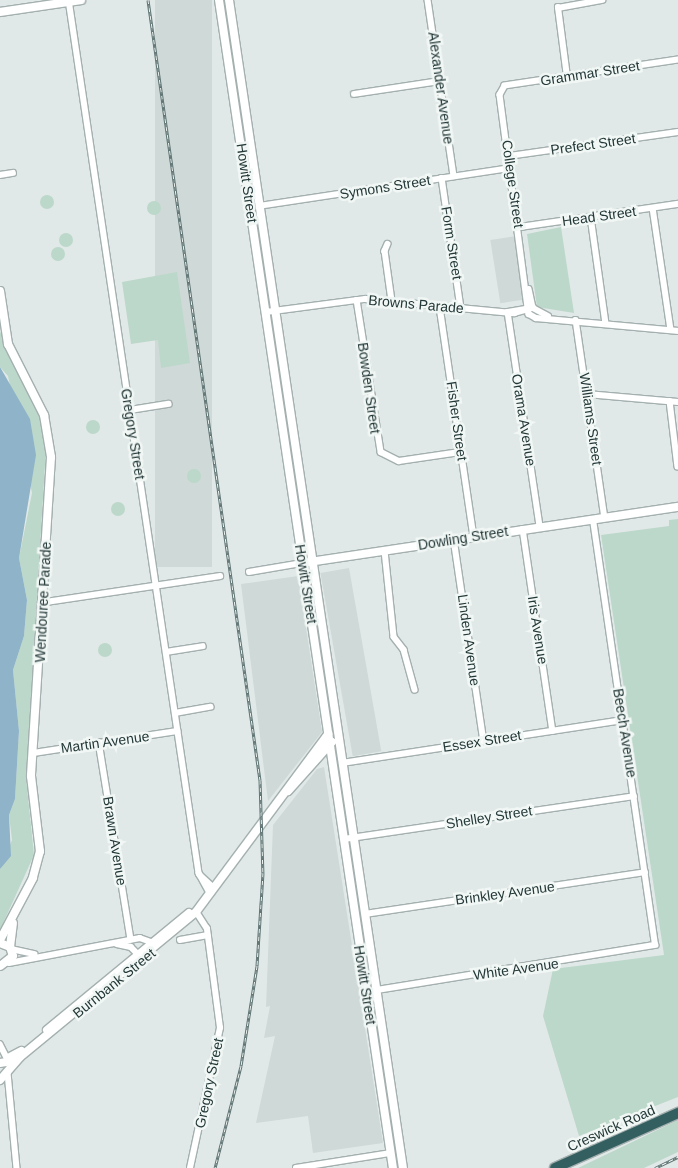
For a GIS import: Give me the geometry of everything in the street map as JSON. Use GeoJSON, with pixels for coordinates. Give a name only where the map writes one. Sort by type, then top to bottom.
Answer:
{"type":"FeatureCollection","features":[{"type":"Feature","properties":{"kind":"highway","name":"Creswick Road"},"geometry":{"type":"LineString","coordinates":[[555,1168],[678,1114]]}},
{"type":"Feature","properties":{"kind":"main road"},"geometry":{"type":"LineString","coordinates":[[0,12],[81,0]]}},
{"type":"Feature","properties":{"kind":"main road","name":"Howitt Street"},"geometry":{"type":"LineString","coordinates":[[220,0],[328,734]]}},
{"type":"Feature","properties":{"kind":"main road","name":"Howitt Street"},"geometry":{"type":"LineString","coordinates":[[229,0],[403,1168]]}},
{"type":"Feature","properties":{"kind":"main road","name":"Wendouree Parade"},"geometry":{"type":"LineString","coordinates":[[0,291],[8,344],[44,415],[50,440],[46,602],[31,785],[40,851],[33,878],[0,942]]}},
{"type":"Feature","properties":{"kind":"main road","name":"Dowling Street"},"geometry":{"type":"LineString","coordinates":[[302,564],[454,539],[678,507]]}},
{"type":"Feature","properties":{"kind":"main road"},"geometry":{"type":"LineString","coordinates":[[320,675],[329,673]]}},
{"type":"Feature","properties":{"kind":"main road"},"geometry":{"type":"LineString","coordinates":[[328,734],[338,738]]}},
{"type":"Feature","properties":{"kind":"main road","name":"Burnbank Street"},"geometry":{"type":"LineString","coordinates":[[288,791],[316,760],[326,743],[328,734]]}},
{"type":"Feature","properties":{"kind":"main road","name":"Burnbank Street"},"geometry":{"type":"LineString","coordinates":[[0,1081],[10,1070],[141,957],[196,912],[326,743],[338,738]]}},
{"type":"Feature","properties":{"kind":"main road","name":"Howitt Street"},"geometry":{"type":"LineString","coordinates":[[326,743],[334,765],[393,1168]]}},
{"type":"Feature","properties":{"kind":"main road"},"geometry":{"type":"LineString","coordinates":[[316,760],[334,765]]}},
{"type":"Feature","properties":{"kind":"main road","name":"Burnbank Street"},"geometry":{"type":"LineString","coordinates":[[154,946],[212,890]]}},
{"type":"Feature","properties":{"kind":"main road","name":"Wendouree Parade"},"geometry":{"type":"LineString","coordinates":[[10,963],[14,916]]}},
{"type":"Feature","properties":{"kind":"main road"},"geometry":{"type":"LineString","coordinates":[[0,942],[11,948]]}},
{"type":"Feature","properties":{"kind":"main road","name":"Burnbank Street"},"geometry":{"type":"LineString","coordinates":[[5,1060],[141,957]]}},
{"type":"Feature","properties":{"kind":"main road"},"geometry":{"type":"LineString","coordinates":[[0,966],[10,963]]}},
{"type":"Feature","properties":{"kind":"main road"},"geometry":{"type":"LineString","coordinates":[[5,1060],[10,1070]]}},
{"type":"Feature","properties":{"kind":"street","name":"Alexander Avenue"},"geometry":{"type":"LineString","coordinates":[[428,0],[454,176]]}},
{"type":"Feature","properties":{"kind":"street"},"geometry":{"type":"LineString","coordinates":[[567,77],[556,6],[602,0]]}},
{"type":"Feature","properties":{"kind":"street","name":"Gregory Street"},"geometry":{"type":"LineString","coordinates":[[69,1],[198,868],[212,890]]}},
{"type":"Feature","properties":{"kind":"street","name":"Grammar Street"},"geometry":{"type":"LineString","coordinates":[[502,88],[678,60]]}},
{"type":"Feature","properties":{"kind":"street"},"geometry":{"type":"LineString","coordinates":[[354,94],[440,81]]}},
{"type":"Feature","properties":{"kind":"street","name":"College Street"},"geometry":{"type":"LineString","coordinates":[[502,88],[529,309]]}},
{"type":"Feature","properties":{"kind":"street","name":"Prefect Street"},"geometry":{"type":"LineString","coordinates":[[509,156],[678,132]]}},
{"type":"Feature","properties":{"kind":"street","name":"Symons Street"},"geometry":{"type":"LineString","coordinates":[[260,206],[511,168]]}},
{"type":"Feature","properties":{"kind":"street"},"geometry":{"type":"LineString","coordinates":[[0,175],[13,173]]}},
{"type":"Feature","properties":{"kind":"street","name":"Form Street"},"geometry":{"type":"LineString","coordinates":[[442,178],[461,308]]}},
{"type":"Feature","properties":{"kind":"street","name":"Head Street"},"geometry":{"type":"LineString","coordinates":[[520,227],[678,204]]}},
{"type":"Feature","properties":{"kind":"street"},"geometry":{"type":"LineString","coordinates":[[529,309],[534,318],[576,320],[675,331],[653,208]]}},
{"type":"Feature","properties":{"kind":"street"},"geometry":{"type":"LineString","coordinates":[[591,217],[606,324]]}},
{"type":"Feature","properties":{"kind":"street"},"geometry":{"type":"LineString","coordinates":[[388,244],[385,250],[392,301]]}},
{"type":"Feature","properties":{"kind":"street","name":"Browns Parade"},"geometry":{"type":"LineString","coordinates":[[266,312],[357,300],[392,301],[508,312],[529,309]]}},
{"type":"Feature","properties":{"kind":"street","name":"Bowden Street"},"geometry":{"type":"LineString","coordinates":[[357,300],[381,452],[399,461],[462,452]]}},
{"type":"Feature","properties":{"kind":"street","name":"Fisher Street"},"geometry":{"type":"LineString","coordinates":[[440,307],[474,536]]}},
{"type":"Feature","properties":{"kind":"street","name":"Orama Avenue"},"geometry":{"type":"LineString","coordinates":[[508,312],[540,527]]}},
{"type":"Feature","properties":{"kind":"street","name":"Williams Street"},"geometry":{"type":"LineString","coordinates":[[576,320],[605,518]]}},
{"type":"Feature","properties":{"kind":"street"},"geometry":{"type":"LineString","coordinates":[[586,394],[678,402]]}},
{"type":"Feature","properties":{"kind":"street"},"geometry":{"type":"LineString","coordinates":[[670,401],[678,467]]}},
{"type":"Feature","properties":{"kind":"street"},"geometry":{"type":"LineString","coordinates":[[130,410],[169,404]]}},
{"type":"Feature","properties":{"kind":"street","name":"Beech Avenue"},"geometry":{"type":"LineString","coordinates":[[593,520],[645,872],[654,946]]}},
{"type":"Feature","properties":{"kind":"street","name":"Iris Avenue"},"geometry":{"type":"LineString","coordinates":[[523,529],[553,731]]}},
{"type":"Feature","properties":{"kind":"street","name":"Linden Avenue"},"geometry":{"type":"LineString","coordinates":[[454,539],[484,741]]}},
{"type":"Feature","properties":{"kind":"street"},"geometry":{"type":"LineString","coordinates":[[385,551],[394,637],[404,650],[416,690]]}},
{"type":"Feature","properties":{"kind":"street","name":"Dowling Street"},"geometry":{"type":"LineString","coordinates":[[249,572],[302,564]]}},
{"type":"Feature","properties":{"kind":"street"},"geometry":{"type":"LineString","coordinates":[[46,602],[220,576]]}},
{"type":"Feature","properties":{"kind":"street"},"geometry":{"type":"LineString","coordinates":[[166,652],[203,646]]}},
{"type":"Feature","properties":{"kind":"street"},"geometry":{"type":"LineString","coordinates":[[174,713],[210,707]]}},
{"type":"Feature","properties":{"kind":"street","name":"Essex Street"},"geometry":{"type":"LineString","coordinates":[[342,763],[622,720]]}},
{"type":"Feature","properties":{"kind":"street","name":"Martin Avenue"},"geometry":{"type":"LineString","coordinates":[[33,753],[177,731]]}},
{"type":"Feature","properties":{"kind":"street","name":"Brawn Avenue"},"geometry":{"type":"LineString","coordinates":[[99,742],[131,940]]}},
{"type":"Feature","properties":{"kind":"street","name":"Shelley Street"},"geometry":{"type":"LineString","coordinates":[[344,840],[634,796]]}},
{"type":"Feature","properties":{"kind":"street","name":"Brinkley Avenue"},"geometry":{"type":"LineString","coordinates":[[365,914],[645,872]]}},
{"type":"Feature","properties":{"kind":"street","name":"Gregory Street"},"geometry":{"type":"LineString","coordinates":[[190,1168],[220,1035],[208,935],[196,912]]}},
{"type":"Feature","properties":{"kind":"street"},"geometry":{"type":"LineString","coordinates":[[180,940],[208,935]]}},
{"type":"Feature","properties":{"kind":"street"},"geometry":{"type":"LineString","coordinates":[[10,963],[41,955],[148,937],[154,946]]}},
{"type":"Feature","properties":{"kind":"street"},"geometry":{"type":"LineString","coordinates":[[113,943],[131,947],[141,957]]}},
{"type":"Feature","properties":{"kind":"street","name":"White Avenue"},"geometry":{"type":"LineString","coordinates":[[377,990],[654,946]]}},
{"type":"Feature","properties":{"kind":"street"},"geometry":{"type":"LineString","coordinates":[[11,948],[41,955]]}},
{"type":"Feature","properties":{"kind":"street"},"geometry":{"type":"LineString","coordinates":[[0,1044],[5,1060]]}},
{"type":"Feature","properties":{"kind":"street"},"geometry":{"type":"LineString","coordinates":[[10,1070],[8,1099],[17,1168]]}},
{"type":"Feature","properties":{"kind":"street"},"geometry":{"type":"LineString","coordinates":[[0,1081],[8,1099]]}},
{"type":"Feature","properties":{"kind":"street"},"geometry":{"type":"LineString","coordinates":[[296,1168],[391,1153]]}},
{"type":"Feature","properties":{"kind":"shaded area"},"geometry":{"type":"Polygon","coordinates":[[[155,0],[212,0],[212,567],[155,567],[155,0]]]}},
{"type":"Feature","properties":{"kind":"shaded area"},"geometry":{"type":"Polygon","coordinates":[[[516,236],[526,299],[500,303],[490,240],[516,236]]]}},
{"type":"Feature","properties":{"kind":"shaded area"},"geometry":{"type":"Polygon","coordinates":[[[349,568],[381,751],[353,756],[320,573],[349,568]]]}},
{"type":"Feature","properties":{"kind":"shaded area"},"geometry":{"type":"Polygon","coordinates":[[[298,576],[322,732],[268,801],[241,584],[298,576]]]}},
{"type":"Feature","properties":{"kind":"shaded area"},"geometry":{"type":"Polygon","coordinates":[[[324,767],[383,1143],[313,1153],[308,1116],[256,1123],[275,1036],[264,1038],[270,1006],[266,1007],[273,825],[317,769],[324,767]]]}},
{"type":"Feature","properties":{"kind":"green space"},"geometry":{"type":"Polygon","coordinates":[[[47,195],[52,197],[54,202],[52,207],[47,209],[42,207],[40,202],[42,197],[47,195]]]}},
{"type":"Feature","properties":{"kind":"green space"},"geometry":{"type":"Polygon","coordinates":[[[154,201],[159,203],[161,208],[159,213],[154,215],[149,213],[147,208],[149,203],[154,201]]]}},
{"type":"Feature","properties":{"kind":"green space"},"geometry":{"type":"Polygon","coordinates":[[[561,227],[574,313],[537,307],[527,234],[561,227]]]}},
{"type":"Feature","properties":{"kind":"green space"},"geometry":{"type":"Polygon","coordinates":[[[66,233],[71,235],[73,240],[71,245],[66,247],[61,245],[59,240],[61,235],[66,233]]]}},
{"type":"Feature","properties":{"kind":"green space"},"geometry":{"type":"Polygon","coordinates":[[[58,247],[63,249],[65,254],[63,259],[58,261],[53,259],[51,254],[53,249],[58,247]]]}},
{"type":"Feature","properties":{"kind":"green space"},"geometry":{"type":"Polygon","coordinates":[[[177,272],[190,363],[161,368],[158,340],[131,344],[122,282],[177,272]]]}},
{"type":"Feature","properties":{"kind":"green space"},"geometry":{"type":"Polygon","coordinates":[[[0,331],[41,420],[46,449],[26,777],[34,855],[0,930],[0,869],[12,840],[9,815],[15,799],[19,731],[13,670],[24,636],[27,600],[19,558],[32,493],[8,376],[0,367],[0,331]]]}},
{"type":"Feature","properties":{"kind":"green space"},"geometry":{"type":"Polygon","coordinates":[[[93,420],[98,422],[100,427],[98,432],[93,434],[88,432],[86,427],[88,422],[93,420]]]}},
{"type":"Feature","properties":{"kind":"green space"},"geometry":{"type":"Polygon","coordinates":[[[194,469],[199,471],[201,476],[199,481],[194,483],[189,481],[187,476],[189,471],[194,469]]]}},
{"type":"Feature","properties":{"kind":"green space"},"geometry":{"type":"Polygon","coordinates":[[[118,502],[123,504],[125,509],[123,514],[118,516],[113,514],[111,509],[113,504],[118,502]]]}},
{"type":"Feature","properties":{"kind":"green space"},"geometry":{"type":"Polygon","coordinates":[[[678,519],[678,1097],[579,1136],[543,1016],[553,969],[664,955],[601,535],[669,526],[669,520],[678,519]]]}},
{"type":"Feature","properties":{"kind":"green space"},"geometry":{"type":"Polygon","coordinates":[[[105,643],[110,645],[112,650],[110,655],[105,657],[100,655],[98,650],[100,645],[105,643]]]}},
{"type":"Feature","properties":{"kind":"green space"},"geometry":{"type":"Polygon","coordinates":[[[678,1120],[678,1152],[644,1168],[578,1168],[678,1120]]]}},
{"type":"Feature","properties":{"kind":"water"},"geometry":{"type":"Polygon","coordinates":[[[0,367],[30,419],[36,455],[19,558],[27,600],[24,636],[13,670],[19,731],[15,799],[9,815],[11,856],[0,869],[0,367]]]}},
{"type":"Feature","properties":{"kind":"railway"},"geometry":{"type":"LineString","coordinates":[[148,0],[260,780],[263,873],[257,966],[241,1066],[215,1168]]}},
{"type":"Feature","properties":{"kind":"railway"},"geometry":{"type":"LineString","coordinates":[[655,1168],[678,1157]]}}]}
